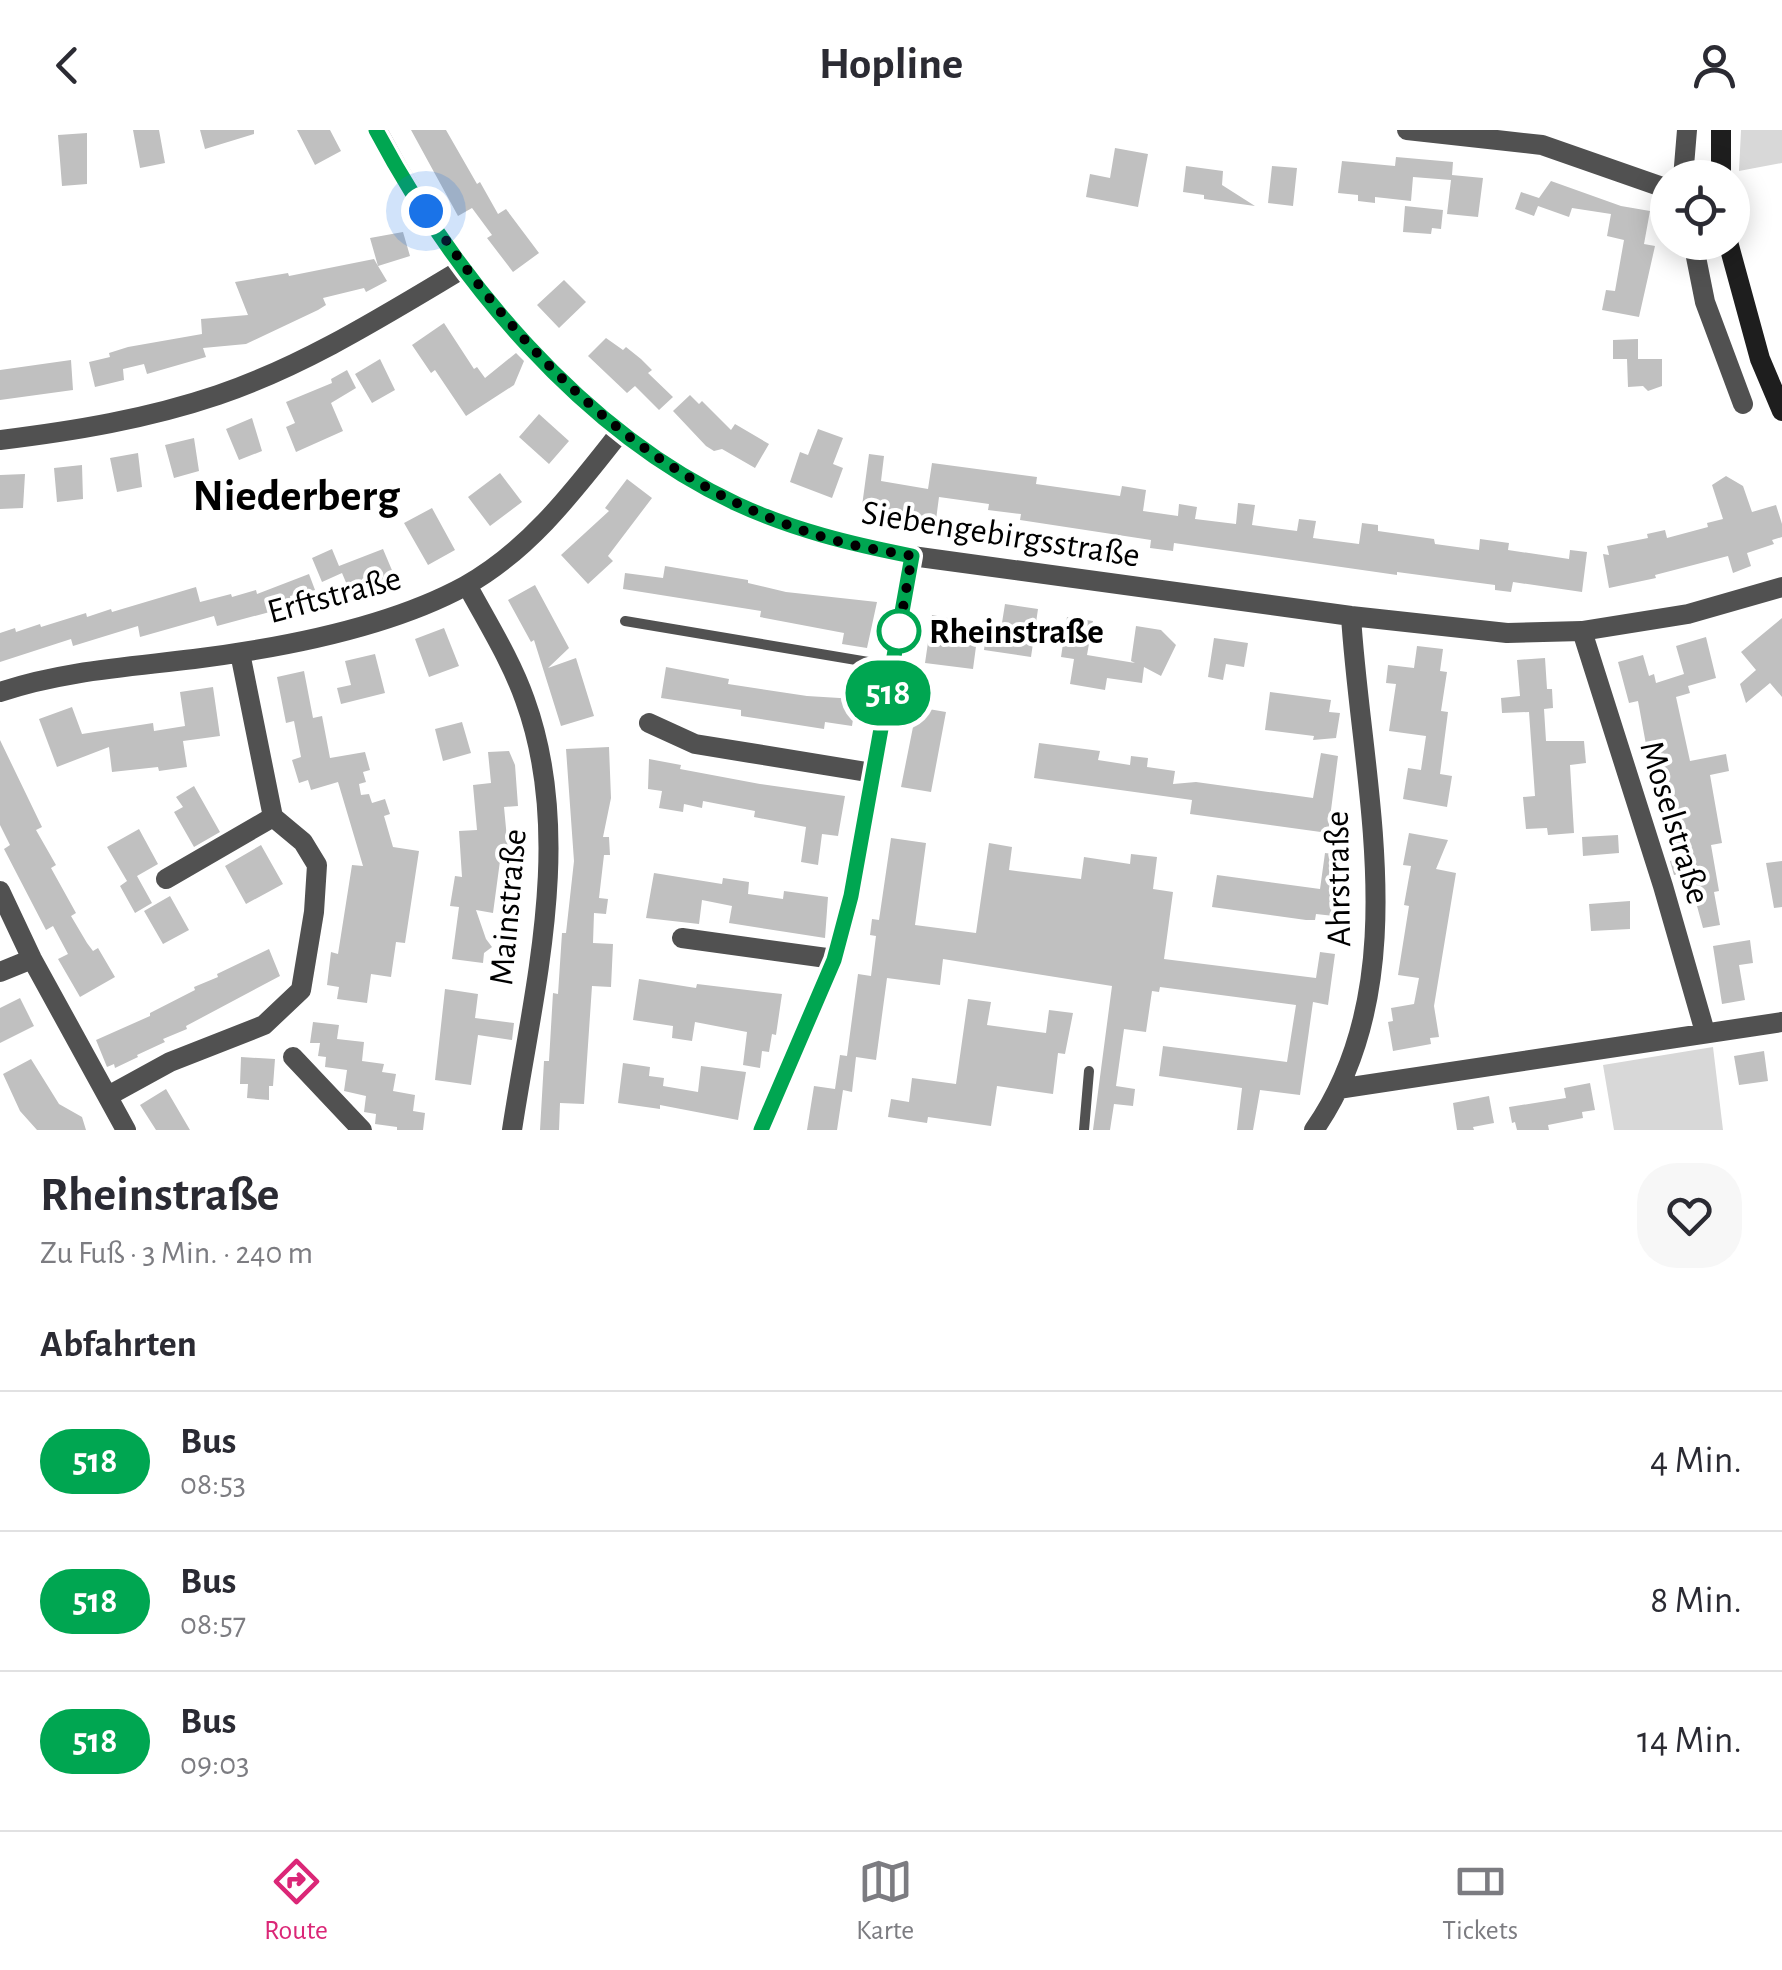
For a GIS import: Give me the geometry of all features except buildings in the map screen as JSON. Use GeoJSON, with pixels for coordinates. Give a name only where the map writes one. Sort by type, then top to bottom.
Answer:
{"type":"FeatureCollection","features":[{"type":"Feature","properties":{"kind":"street","name":"Siebengebirgsstraße"},"geometry":{"type":"LineString","coordinates":[[376,130],[464,268],[542,361],[621,432],[734,502],[840,542],[912,556],[1351,616],[1507,633],[1582,631],[1688,614],[1782,587]]}},
{"type":"Feature","properties":{"kind":"street"},"geometry":{"type":"LineString","coordinates":[[1407,130],[1542,145],[1650,183]]}},
{"type":"Feature","properties":{"kind":"street"},"geometry":{"type":"LineString","coordinates":[[1685,160],[1686,130]]}},
{"type":"Feature","properties":{"kind":"street"},"geometry":{"type":"LineString","coordinates":[[1721,130],[1721,160]]}},
{"type":"Feature","properties":{"kind":"street"},"geometry":{"type":"LineString","coordinates":[[1696,260],[1705,302],[1743,404]]}},
{"type":"Feature","properties":{"kind":"street"},"geometry":{"type":"LineString","coordinates":[[1733,260],[1760,359],[1782,412]]}},
{"type":"Feature","properties":{"kind":"street"},"geometry":{"type":"LineString","coordinates":[[0,440],[133,420],[220,394],[345,338],[464,268]]}},
{"type":"Feature","properties":{"kind":"street","name":"Erftstraße"},"geometry":{"type":"LineString","coordinates":[[0,692],[38,680],[240,653],[407,612],[466,585],[516,548],[562,504],[621,432]]}},
{"type":"Feature","properties":{"kind":"street"},"geometry":{"type":"LineString","coordinates":[[761,1130],[834,960],[851,896],[912,556]]}},
{"type":"Feature","properties":{"kind":"street","name":"Mainstraße"},"geometry":{"type":"LineString","coordinates":[[466,585],[525,700],[540,752],[548,822],[547,897],[512,1130]]}},
{"type":"Feature","properties":{"kind":"street","name":"Ahrstraße"},"geometry":{"type":"LineString","coordinates":[[1314,1130],[1338,1090],[1360,1026],[1373,954],[1374,855],[1351,616]]}},
{"type":"Feature","properties":{"kind":"street","name":"Moselstraße"},"geometry":{"type":"LineString","coordinates":[[1582,631],[1705,1032]]}},
{"type":"Feature","properties":{"kind":"street"},"geometry":{"type":"LineString","coordinates":[[108,1096],[170,1062],[264,1025],[301,990],[317,865],[304,842],[273,817],[240,653]]}},
{"type":"Feature","properties":{"kind":"street"},"geometry":{"type":"LineString","coordinates":[[650,723],[695,744],[873,772]]}},
{"type":"Feature","properties":{"kind":"street"},"geometry":{"type":"LineString","coordinates":[[166,879],[273,817]]}},
{"type":"Feature","properties":{"kind":"street"},"geometry":{"type":"LineString","coordinates":[[0,891],[32,959],[108,1096],[119,1127]]}},
{"type":"Feature","properties":{"kind":"street"},"geometry":{"type":"LineString","coordinates":[[682,938],[834,960]]}},
{"type":"Feature","properties":{"kind":"street"},"geometry":{"type":"LineString","coordinates":[[0,972],[32,959]]}},
{"type":"Feature","properties":{"kind":"street"},"geometry":{"type":"LineString","coordinates":[[1338,1090],[1782,1022]]}},
{"type":"Feature","properties":{"kind":"street"},"geometry":{"type":"LineString","coordinates":[[292,1057],[362,1130]]}},
{"type":"Feature","properties":{"kind":"lane"},"geometry":{"type":"LineString","coordinates":[[625,621],[892,666]]}},
{"type":"Feature","properties":{"kind":"lane"},"geometry":{"type":"LineString","coordinates":[[1084,1130],[1089,1071]]}},
{"type":"Feature","properties":{"kind":"shaded area"},"geometry":{"type":"Polygon","coordinates":[[[1741,130],[1782,130],[1782,163],[1750,169],[1750,160],[1740,160],[1741,130]]]}},
{"type":"Feature","properties":{"kind":"shaded area"},"geometry":{"type":"Polygon","coordinates":[[[1713,1047],[1723,1130],[1614,1130],[1603,1065],[1713,1047]]]}},
{"type":"Feature","properties":{"kind":"bus line","name":"518"},"geometry":{"type":"LineString","coordinates":[[376,130],[464,268],[542,361],[621,432],[734,502],[785,524],[840,542],[912,556],[851,896],[834,960],[761,1130]]}},
{"type":"Feature","properties":{"kind":"place","name":"Rheinstraße"},"geometry":{"type":"Point","coordinates":[899,631]}},
{"type":"Feature","properties":{"kind":"district","name":"Niederberg"},"geometry":{"type":"Point","coordinates":[296,494]}},
{"type":"Feature","properties":{"kind":"route"},"geometry":{"type":"LineString","coordinates":[[426,211],[464,268],[542,361],[621,432],[734,502],[785,524],[840,542],[912,556],[899,631]]}}]}
